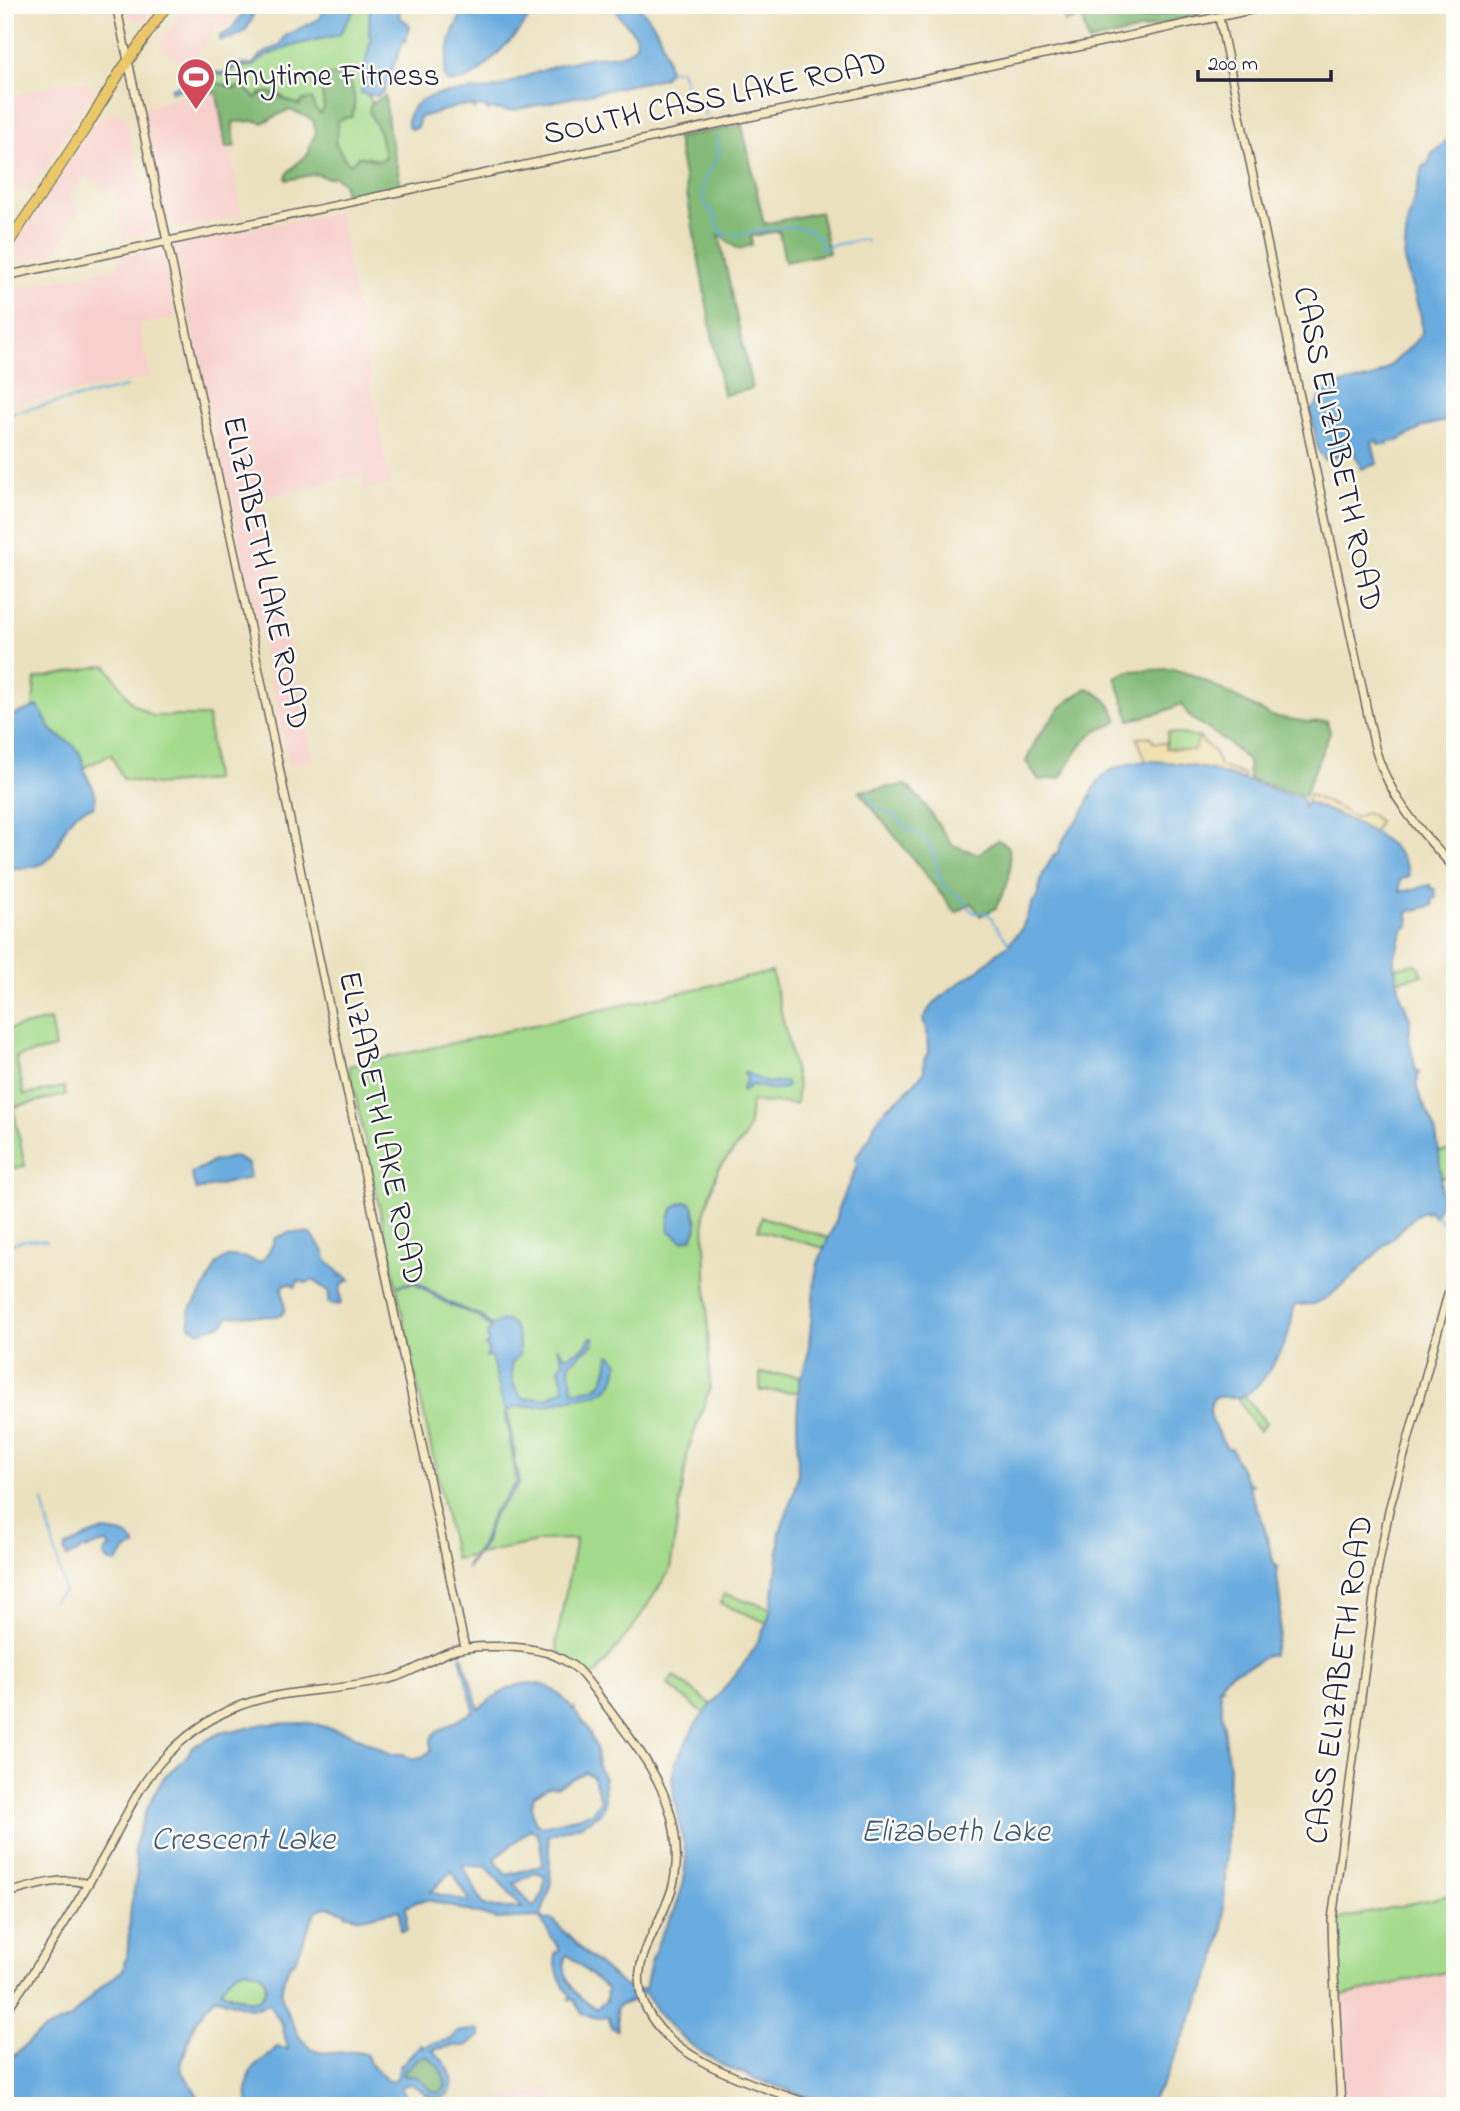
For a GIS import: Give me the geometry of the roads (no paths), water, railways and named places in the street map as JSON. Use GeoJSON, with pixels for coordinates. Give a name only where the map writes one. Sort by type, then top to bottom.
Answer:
{"type":"FeatureCollection","features":[{"type":"Feature","properties":{"kind":"highway"},"geometry":{"type":"LineString","coordinates":[[5,248],[167,5]]}},
{"type":"Feature","properties":{"kind":"street","name":"ELIZABETH LAKE ROAD"},"geometry":{"type":"LineString","coordinates":[[116,5],[465,1648]]}},
{"type":"Feature","properties":{"kind":"street","name":"SOUTH CASS LAKE ROAD"},"geometry":{"type":"LineString","coordinates":[[5,276],[1273,5]]}},
{"type":"Feature","properties":{"kind":"street","name":"CASS ELIZABETH ROAD"},"geometry":{"type":"LineString","coordinates":[[1219,17],[1375,748],[1399,804],[1455,869]]}},
{"type":"Feature","properties":{"kind":"street","name":"CASS ELIZABETH ROAD"},"geometry":{"type":"LineString","coordinates":[[1341,2106],[1332,1925],[1378,1567],[1389,1510],[1455,1268]]}},
{"type":"Feature","properties":{"kind":"street"},"geometry":{"type":"LineString","coordinates":[[5,2012],[38,1966],[151,1773],[180,1743],[209,1721],[233,1708],[257,1701],[397,1677],[444,1654],[465,1648],[500,1647],[549,1653],[575,1667],[645,1758],[660,1785],[675,1833],[676,1867],[668,1900],[644,1950],[639,1976],[648,2013],[657,2026],[678,2045],[707,2064],[743,2080],[817,2106]]}},
{"type":"Feature","properties":{"kind":"street"},"geometry":{"type":"LineString","coordinates":[[5,1894],[66,1880],[88,1884]]}},
{"type":"Feature","properties":{"kind":"water"},"geometry":{"type":"Polygon","coordinates":[[[249,5],[255,5],[249,26],[235,37],[220,40],[220,36],[230,31],[249,5]]]}},
{"type":"Feature","properties":{"kind":"water"},"geometry":{"type":"Polygon","coordinates":[[[328,5],[357,5],[339,35],[280,50],[254,66],[236,67],[224,75],[203,78],[171,92],[171,88],[203,75],[223,73],[235,65],[253,64],[259,56],[280,45],[285,36],[319,19],[328,5]]]}},
{"type":"Feature","properties":{"kind":"water"},"geometry":{"type":"Polygon","coordinates":[[[370,5],[398,5],[400,18],[408,23],[410,28],[407,41],[404,40],[383,92],[377,96],[361,91],[367,75],[365,66],[371,38],[370,5]]]}},
{"type":"Feature","properties":{"kind":"water"},"geometry":{"type":"Polygon","coordinates":[[[470,5],[542,5],[479,72],[468,79],[451,83],[444,75],[449,47],[458,20],[470,5]]]}},
{"type":"Feature","properties":{"kind":"water"},"geometry":{"type":"Polygon","coordinates":[[[614,5],[636,5],[655,26],[669,71],[663,78],[510,111],[487,111],[486,107],[475,106],[474,110],[472,106],[460,106],[420,117],[417,128],[408,127],[409,114],[426,98],[438,94],[495,88],[563,64],[627,52],[637,43],[636,38],[614,5]]]}},
{"type":"Feature","properties":{"kind":"water"},"geometry":{"type":"Polygon","coordinates":[[[1075,5],[1134,5],[1140,12],[1147,5],[1191,5],[1182,11],[1136,19],[1130,15],[1105,17],[1075,5]]]}},
{"type":"Feature","properties":{"kind":"water"},"geometry":{"type":"Polygon","coordinates":[[[1455,133],[1455,419],[1420,427],[1398,441],[1388,442],[1388,445],[1378,444],[1377,440],[1372,442],[1377,464],[1361,469],[1352,451],[1325,460],[1318,450],[1310,409],[1333,387],[1379,374],[1400,357],[1422,333],[1421,317],[1404,261],[1407,224],[1423,166],[1428,164],[1432,154],[1455,133]]]}},
{"type":"Feature","properties":{"kind":"water"},"geometry":{"type":"Polygon","coordinates":[[[38,706],[52,730],[79,752],[96,798],[93,807],[82,810],[68,823],[55,850],[44,863],[30,868],[5,870],[5,727],[13,715],[38,706]]]}},
{"type":"Feature","properties":{"kind":"water","name":"Elizabeth Lake"},"geometry":{"type":"Polygon","coordinates":[[[1137,762],[1166,762],[1205,769],[1301,798],[1304,802],[1302,807],[1304,808],[1307,802],[1351,821],[1383,839],[1396,851],[1405,863],[1409,876],[1400,880],[1400,892],[1430,885],[1431,889],[1435,889],[1436,898],[1432,899],[1433,905],[1408,912],[1409,926],[1404,928],[1394,965],[1401,997],[1410,1018],[1409,1039],[1416,1071],[1419,1072],[1417,1087],[1436,1134],[1441,1179],[1439,1207],[1434,1216],[1428,1210],[1416,1215],[1328,1297],[1314,1304],[1295,1305],[1286,1340],[1264,1378],[1242,1396],[1215,1397],[1211,1403],[1211,1415],[1216,1429],[1226,1447],[1231,1448],[1248,1480],[1247,1483],[1252,1485],[1249,1487],[1264,1526],[1273,1561],[1278,1567],[1281,1608],[1279,1635],[1272,1655],[1269,1654],[1254,1664],[1231,1673],[1221,1684],[1223,1687],[1219,1687],[1229,1768],[1223,1930],[1208,1982],[1169,2070],[1153,2098],[1145,2106],[836,2106],[722,2065],[695,2048],[673,2029],[645,1993],[637,1994],[636,1999],[618,2006],[618,2030],[612,2028],[608,2017],[597,2018],[582,2014],[573,1999],[569,2000],[570,1995],[557,1970],[555,1952],[559,1952],[559,1949],[539,1917],[497,1919],[428,1900],[406,1907],[407,1930],[401,1931],[399,1910],[361,1918],[328,1907],[316,1910],[294,1963],[292,1962],[286,1974],[282,1993],[286,2010],[301,2040],[310,2048],[325,2053],[360,2052],[367,2055],[368,2062],[388,2081],[397,2078],[400,2066],[420,2045],[422,2048],[452,2039],[456,2032],[478,2029],[480,2036],[466,2046],[432,2050],[445,2063],[451,2075],[452,2087],[444,2097],[431,2097],[410,2084],[401,2087],[408,2098],[409,2106],[249,2106],[247,2083],[251,2071],[277,2047],[288,2049],[282,2024],[269,2004],[248,2008],[216,1998],[195,2022],[181,2065],[182,2073],[203,2106],[5,2106],[5,2063],[43,2030],[71,2018],[98,1989],[123,1970],[127,1958],[131,1906],[137,1873],[134,1847],[146,1810],[164,1777],[187,1756],[192,1747],[225,1731],[232,1732],[263,1724],[310,1723],[349,1733],[391,1754],[403,1754],[412,1759],[424,1756],[431,1750],[434,1734],[474,1711],[460,1656],[462,1655],[479,1709],[508,1689],[528,1683],[538,1684],[556,1692],[573,1710],[575,1708],[575,1712],[586,1725],[596,1747],[598,1766],[604,1779],[605,1804],[600,1813],[581,1825],[548,1835],[551,1886],[541,1915],[545,1920],[552,1919],[582,1950],[623,1985],[636,1990],[645,1989],[651,1962],[661,1935],[675,1910],[684,1882],[686,1855],[672,1776],[676,1761],[695,1725],[749,1657],[770,1613],[780,1532],[798,1473],[799,1378],[808,1355],[815,1278],[818,1263],[857,1165],[855,1158],[886,1108],[904,1094],[924,1072],[924,1060],[928,1052],[923,1019],[932,1005],[1008,945],[1022,928],[1037,897],[1043,873],[1083,812],[1098,781],[1111,770],[1137,762]],[[585,1772],[559,1786],[549,1787],[534,1795],[532,1802],[535,1821],[544,1826],[591,1813],[601,1800],[593,1777],[585,1772]],[[530,1829],[495,1859],[507,1875],[543,1865],[537,1833],[530,1829]],[[462,1865],[484,1905],[522,1908],[487,1867],[462,1865]],[[452,1871],[431,1892],[468,1902],[452,1871]],[[537,1872],[514,1883],[532,1906],[537,1905],[543,1891],[545,1876],[537,1872]],[[568,1955],[564,1964],[570,1985],[585,2001],[595,2008],[606,2001],[607,1989],[568,1955]],[[246,1969],[227,1980],[221,1991],[249,2001],[261,1998],[266,1986],[260,1973],[246,1969]],[[427,2056],[419,2058],[405,2069],[403,2074],[418,2077],[435,2092],[443,2090],[446,2086],[437,2065],[427,2056]]]}},
{"type":"Feature","properties":{"kind":"water"},"geometry":{"type":"Polygon","coordinates":[[[744,1073],[766,1083],[786,1082],[787,1085],[785,1088],[773,1090],[751,1085],[743,1092],[742,1088],[747,1079],[744,1073]]]}},
{"type":"Feature","properties":{"kind":"water"},"geometry":{"type":"Polygon","coordinates":[[[235,1157],[248,1164],[250,1178],[196,1190],[191,1173],[214,1161],[235,1157]]]}},
{"type":"Feature","properties":{"kind":"water"},"geometry":{"type":"Polygon","coordinates":[[[685,1202],[693,1205],[697,1226],[692,1238],[682,1241],[669,1230],[669,1221],[671,1212],[685,1202]]]}},
{"type":"Feature","properties":{"kind":"water"},"geometry":{"type":"Polygon","coordinates":[[[291,1232],[311,1234],[324,1252],[326,1260],[340,1276],[343,1274],[350,1280],[342,1284],[341,1304],[332,1305],[328,1302],[329,1291],[313,1280],[306,1283],[299,1281],[295,1287],[291,1284],[284,1285],[282,1289],[285,1309],[282,1315],[229,1316],[223,1324],[199,1332],[190,1326],[189,1311],[217,1264],[233,1256],[262,1261],[275,1238],[291,1232]]]}},
{"type":"Feature","properties":{"kind":"water"},"geometry":{"type":"Polygon","coordinates":[[[415,1281],[450,1303],[481,1316],[492,1326],[506,1321],[511,1323],[517,1334],[519,1356],[512,1363],[511,1373],[517,1391],[524,1399],[547,1398],[564,1389],[559,1369],[563,1360],[557,1347],[566,1357],[584,1347],[591,1337],[594,1338],[593,1344],[569,1364],[573,1391],[591,1389],[601,1383],[609,1355],[618,1363],[612,1383],[601,1393],[507,1411],[519,1485],[493,1515],[484,1545],[467,1568],[482,1544],[492,1514],[517,1482],[505,1411],[491,1356],[486,1357],[489,1350],[485,1346],[488,1344],[487,1334],[491,1328],[478,1316],[449,1305],[414,1283],[398,1286],[415,1281]]]}},
{"type":"Feature","properties":{"kind":"water"},"geometry":{"type":"Polygon","coordinates":[[[101,1531],[126,1536],[136,1547],[128,1549],[116,1562],[108,1561],[104,1555],[110,1548],[107,1543],[81,1549],[67,1557],[64,1551],[66,1547],[101,1531]]]}},
{"type":"Feature","properties":{"kind":"waterway"},"geometry":{"type":"LineString","coordinates":[[669,71],[676,70]]}},
{"type":"Feature","properties":{"kind":"waterway"},"geometry":{"type":"LineString","coordinates":[[680,70],[689,100],[701,103],[706,116]]}},
{"type":"Feature","properties":{"kind":"waterway"},"geometry":{"type":"LineString","coordinates":[[716,135],[720,152],[705,177],[703,192],[705,204],[715,216],[723,235],[790,227],[812,232],[819,238],[822,249],[865,239],[867,242]]}},
{"type":"Feature","properties":{"kind":"waterway"},"geometry":{"type":"LineString","coordinates":[[5,414],[127,387]]}},
{"type":"Feature","properties":{"kind":"waterway"},"geometry":{"type":"LineString","coordinates":[[866,793],[873,804],[894,815],[928,842],[944,886],[962,899],[974,913],[986,912],[1009,943]]}},
{"type":"Feature","properties":{"kind":"waterway"},"geometry":{"type":"LineString","coordinates":[[1435,1215],[1442,1222],[1455,1223]]}},
{"type":"Feature","properties":{"kind":"waterway"},"geometry":{"type":"LineString","coordinates":[[5,1256],[7,1247],[16,1242],[31,1239],[47,1241]]}},
{"type":"Feature","properties":{"kind":"waterway"},"geometry":{"type":"LineString","coordinates":[[43,1501],[64,1589],[53,1601]]}},
{"type":"Feature","properties":{"kind":"place","name":"Anytime Fitness"},"geometry":{"type":"Point","coordinates":[196,111]}},
{"type":"Feature","properties":{"kind":"water label","name":"Crescent Lake"},"geometry":{"type":"Point","coordinates":[243,1841]}}]}
